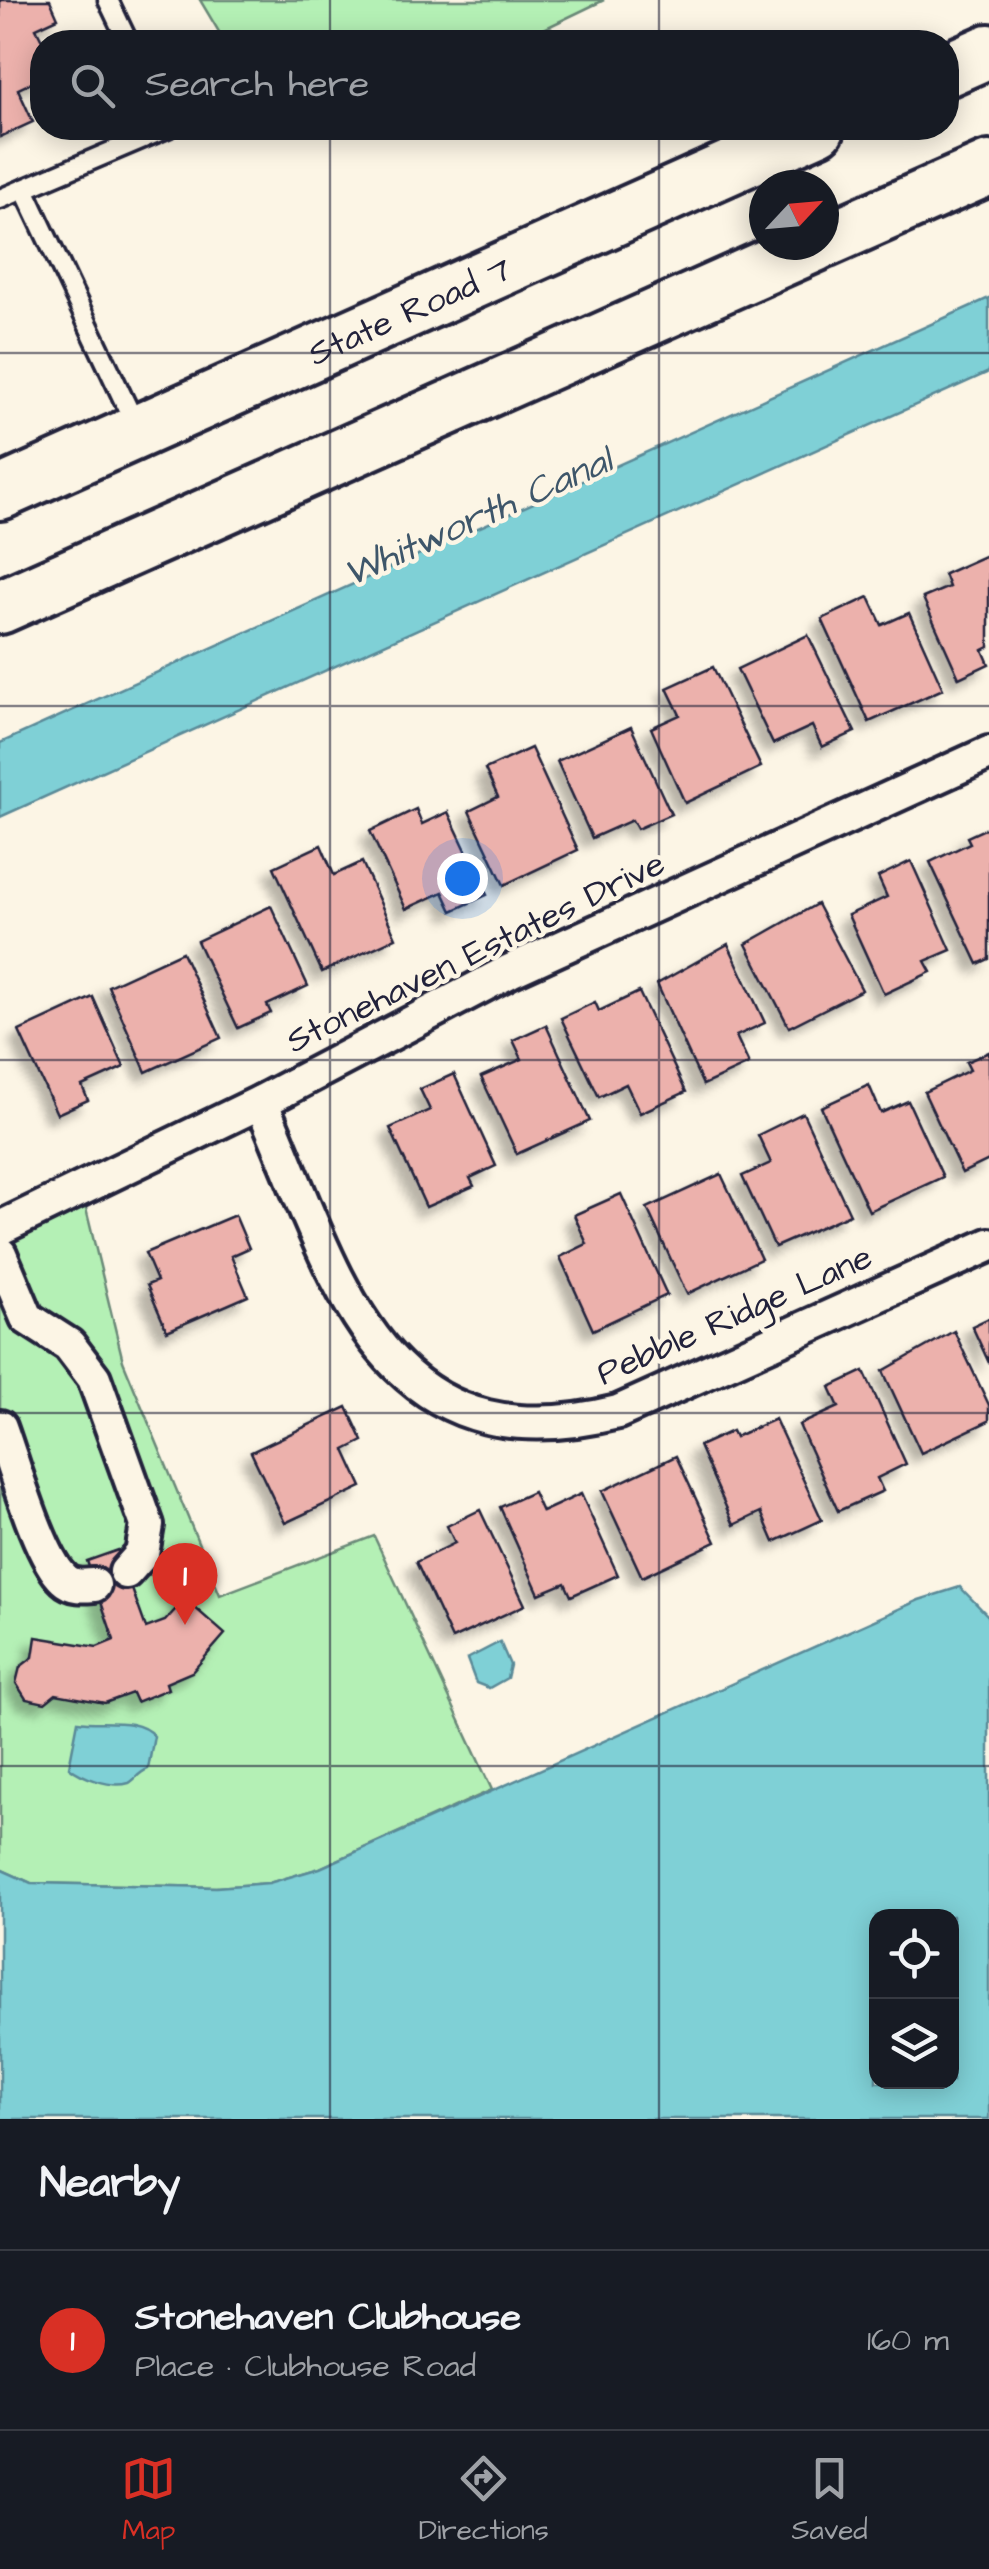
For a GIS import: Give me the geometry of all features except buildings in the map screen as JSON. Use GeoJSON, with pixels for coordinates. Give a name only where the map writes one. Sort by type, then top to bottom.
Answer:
{"type":"FeatureCollection","features":[{"type":"Feature","properties":{"kind":"main road"},"geometry":{"type":"LineString","coordinates":[[959,64],[989,51]]}},
{"type":"Feature","properties":{"kind":"main road","name":"State Road 7"},"geometry":{"type":"LineString","coordinates":[[0,493],[791,140]]}},
{"type":"Feature","properties":{"kind":"main road"},"geometry":{"type":"LineString","coordinates":[[839,234],[989,168]]}},
{"type":"Feature","properties":{"kind":"main road"},"geometry":{"type":"LineString","coordinates":[[0,607],[781,260]]}},
{"type":"Feature","properties":{"kind":"street","name":"Stonehaven Estates Drive"},"geometry":{"type":"LineString","coordinates":[[0,1228],[261,1102],[510,971],[989,753]]}},
{"type":"Feature","properties":{"kind":"street","name":"Pebble Ridge Lane"},"geometry":{"type":"LineString","coordinates":[[261,1102],[357,1319],[382,1353],[414,1382],[451,1403],[492,1418],[548,1424],[618,1412],[989,1246]]}},
{"type":"Feature","properties":{"kind":"street"},"geometry":{"type":"LineString","coordinates":[[0,1254],[14,1323],[68,1345],[94,1378],[146,1525],[142,1554],[126,1572]]}},
{"type":"Feature","properties":{"kind":"street"},"geometry":{"type":"LineString","coordinates":[[0,1427],[50,1559],[65,1580],[74,1585],[94,1584]]}},
{"type":"Feature","properties":{"kind":"lane"},"geometry":{"type":"LineString","coordinates":[[108,0],[122,30]]}},
{"type":"Feature","properties":{"kind":"lane"},"geometry":{"type":"LineString","coordinates":[[0,199],[139,140]]}},
{"type":"Feature","properties":{"kind":"lane"},"geometry":{"type":"LineString","coordinates":[[24,189],[140,432]]}},
{"type":"Feature","properties":{"kind":"green space"},"geometry":{"type":"Polygon","coordinates":[[[200,0],[604,0],[542,30],[218,30],[200,0]]]}},
{"type":"Feature","properties":{"kind":"green space"},"geometry":{"type":"Polygon","coordinates":[[[81,1188],[123,1361],[220,1595],[374,1536],[492,1790],[320,1868],[269,1883],[216,1887],[31,1883],[0,1869],[0,1228],[81,1188]]]}},
{"type":"Feature","properties":{"kind":"water"},"geometry":{"type":"Polygon","coordinates":[[[989,298],[989,372],[0,817],[0,743],[989,298]]]}},
{"type":"Feature","properties":{"kind":"water"},"geometry":{"type":"Polygon","coordinates":[[[960,1587],[989,1617],[989,2119],[0,2119],[0,1869],[31,1883],[216,1887],[269,1883],[320,1868],[919,1600],[960,1587]]]}},
{"type":"Feature","properties":{"kind":"water"},"geometry":{"type":"Polygon","coordinates":[[[500,1642],[510,1665],[507,1678],[489,1688],[476,1683],[467,1659],[500,1642]]]}},
{"type":"Feature","properties":{"kind":"water"},"geometry":{"type":"Polygon","coordinates":[[[78,1721],[129,1724],[147,1730],[154,1736],[148,1769],[131,1782],[121,1784],[96,1781],[74,1771],[69,1767],[78,1721]]]}},
{"type":"Feature","properties":{"kind":"place","name":"Stonehaven Clubhouse"},"geometry":{"type":"Point","coordinates":[185,1625]}},
{"type":"Feature","properties":{"kind":"water label","name":"Whitworth Canal"},"geometry":{"type":"Point","coordinates":[477,516]}}]}
